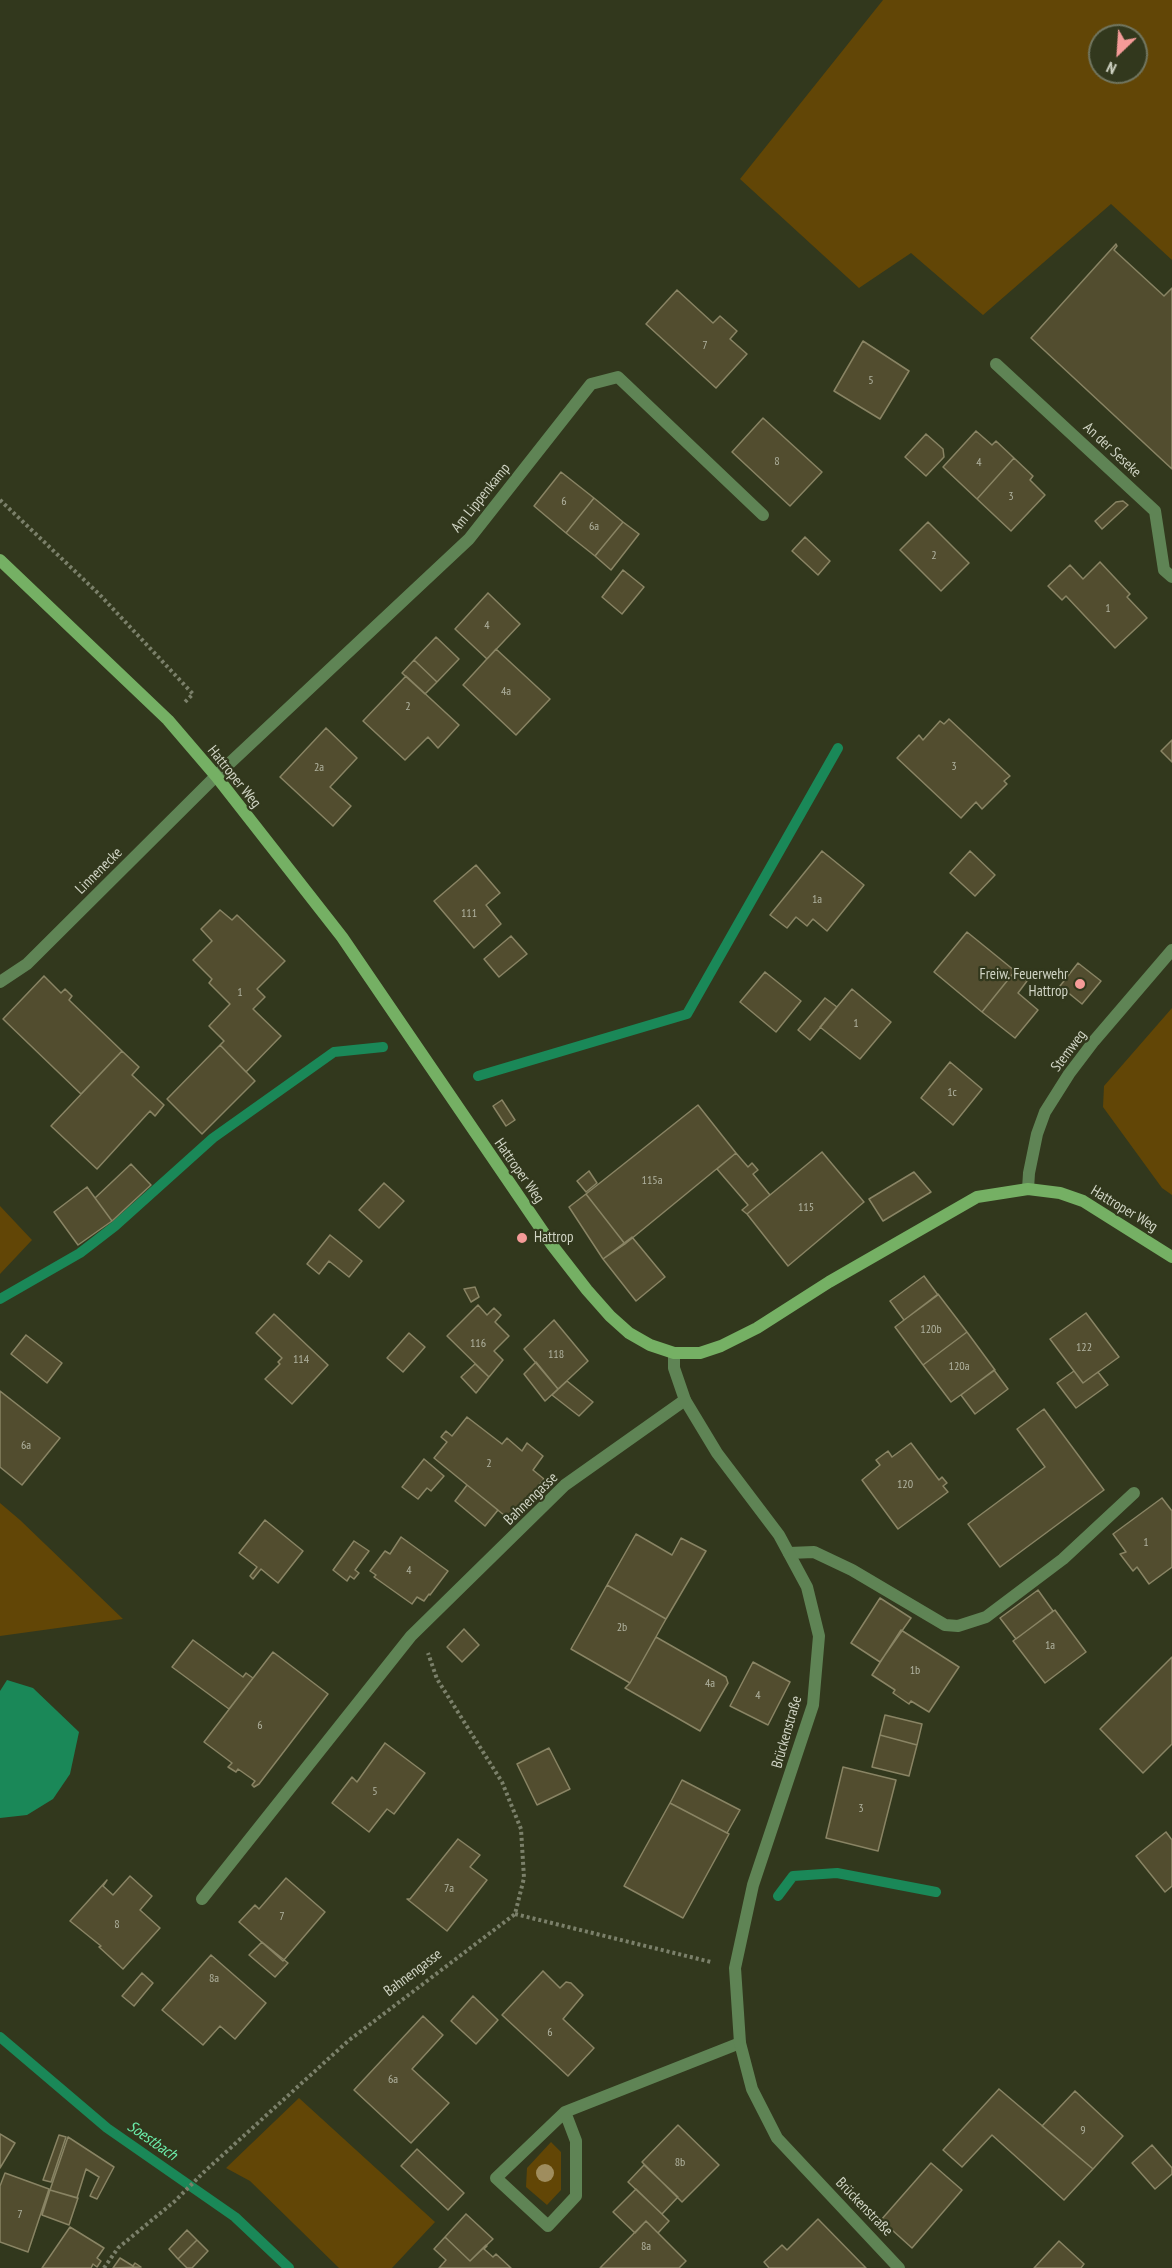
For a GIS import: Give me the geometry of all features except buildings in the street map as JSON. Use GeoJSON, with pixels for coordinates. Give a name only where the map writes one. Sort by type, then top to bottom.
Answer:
{"type":"FeatureCollection","features":[{"type":"Feature","properties":{"kind":"main road","name":"Hattroper Weg"},"geometry":{"type":"LineString","coordinates":[[0,560],[168,720],[216,776],[342,937],[466,1120],[587,1290],[629,1333],[650,1345],[674,1353],[700,1353],[739,1337],[977,1197],[1028,1189],[1060,1193],[1083,1201],[1172,1257]]}},
{"type":"Feature","properties":{"kind":"street","name":"An der Seseke"},"geometry":{"type":"LineString","coordinates":[[996,364],[1155,511],[1164,570],[1172,577]]}},
{"type":"Feature","properties":{"kind":"street","name":"Am Lippenkamp"},"geometry":{"type":"LineString","coordinates":[[216,776],[469,539],[591,384],[618,377],[763,515]]}},
{"type":"Feature","properties":{"kind":"street","name":"Linnenecke"},"geometry":{"type":"LineString","coordinates":[[0,982],[27,964],[216,776]]}},
{"type":"Feature","properties":{"kind":"street","name":"Stemweg"},"geometry":{"type":"LineString","coordinates":[[1028,1189],[1037,1134],[1045,1112],[1069,1074],[1094,1041],[1172,950]]}},
{"type":"Feature","properties":{"kind":"street","name":"Brückenstraße"},"geometry":{"type":"LineString","coordinates":[[674,1353],[674,1368],[685,1400],[717,1453],[779,1535],[789,1552],[807,1587],[819,1635],[813,1705],[753,1885],[735,1968],[740,2043],[752,2090],[777,2138],[899,2268]]}},
{"type":"Feature","properties":{"kind":"street","name":"Bahnengasse"},"geometry":{"type":"LineString","coordinates":[[202,1899],[411,1636],[565,1485],[685,1400]]}},
{"type":"Feature","properties":{"kind":"street"},"geometry":{"type":"LineString","coordinates":[[789,1552],[814,1552],[852,1570],[945,1625],[958,1626],[986,1617],[1063,1559],[1134,1493]]}},
{"type":"Feature","properties":{"kind":"street"},"geometry":{"type":"LineString","coordinates":[[566,2112],[576,2141],[576,2196],[548,2226],[496,2178],[566,2112],[740,2043]]}},
{"type":"Feature","properties":{"kind":"path"},"geometry":{"type":"LineString","coordinates":[[0,500],[100,596],[193,694],[168,720]]}},
{"type":"Feature","properties":{"kind":"path"},"geometry":{"type":"LineString","coordinates":[[411,1636],[429,1654],[437,1679],[502,1782],[521,1830],[524,1878],[514,1914],[735,1968]]}},
{"type":"Feature","properties":{"kind":"path","name":"Bahnengasse"},"geometry":{"type":"LineString","coordinates":[[104,2268],[118,2248],[175,2201],[348,2041],[514,1914]]}},
{"type":"Feature","properties":{"kind":"shaded area"},"geometry":{"type":"Polygon","coordinates":[[[883,0],[1172,0],[1172,260],[1111,204],[983,315],[911,253],[859,288],[740,179],[883,0]]]}},
{"type":"Feature","properties":{"kind":"shaded area"},"geometry":{"type":"Polygon","coordinates":[[[1172,1008],[1172,1195],[1162,1188],[1103,1107],[1104,1086],[1172,1008]]]}},
{"type":"Feature","properties":{"kind":"shaded area"},"geometry":{"type":"Polygon","coordinates":[[[0,1206],[32,1240],[0,1274],[0,1206]]]}},
{"type":"Feature","properties":{"kind":"shaded area"},"geometry":{"type":"Polygon","coordinates":[[[0,1503],[20,1520],[123,1619],[0,1636],[0,1503]]]}},
{"type":"Feature","properties":{"kind":"shaded area"},"geometry":{"type":"Polygon","coordinates":[[[7,1680],[33,1688],[79,1732],[70,1774],[53,1799],[27,1815],[0,1818],[0,1691],[7,1680]]]}},
{"type":"Feature","properties":{"kind":"shaded area"},"geometry":{"type":"Polygon","coordinates":[[[299,2098],[435,2222],[392,2268],[339,2268],[250,2181],[226,2168],[299,2098]]]}},
{"type":"Feature","properties":{"kind":"shaded area"},"geometry":{"type":"Polygon","coordinates":[[[551,2142],[561,2152],[561,2190],[547,2205],[526,2187],[527,2168],[551,2142]]]}},
{"type":"Feature","properties":{"kind":"waterway"},"geometry":{"type":"LineString","coordinates":[[478,1076],[687,1014],[838,748]]}},
{"type":"Feature","properties":{"kind":"waterway"},"geometry":{"type":"LineString","coordinates":[[0,1299],[80,1253],[115,1226],[213,1138],[334,1052],[383,1047]]}},
{"type":"Feature","properties":{"kind":"waterway"},"geometry":{"type":"LineString","coordinates":[[778,1896],[793,1876],[837,1873],[936,1892]]}},
{"type":"Feature","properties":{"kind":"waterway","name":"Soestbach"},"geometry":{"type":"LineString","coordinates":[[0,2037],[107,2128],[235,2217],[289,2268]]}},
{"type":"Feature","properties":{"kind":"place","name":"Freiw. Feuerwehr Hattrop"},"geometry":{"type":"Point","coordinates":[1080,984]}},
{"type":"Feature","properties":{"kind":"place","name":"Hattrop"},"geometry":{"type":"Point","coordinates":[522,1238]}}]}
